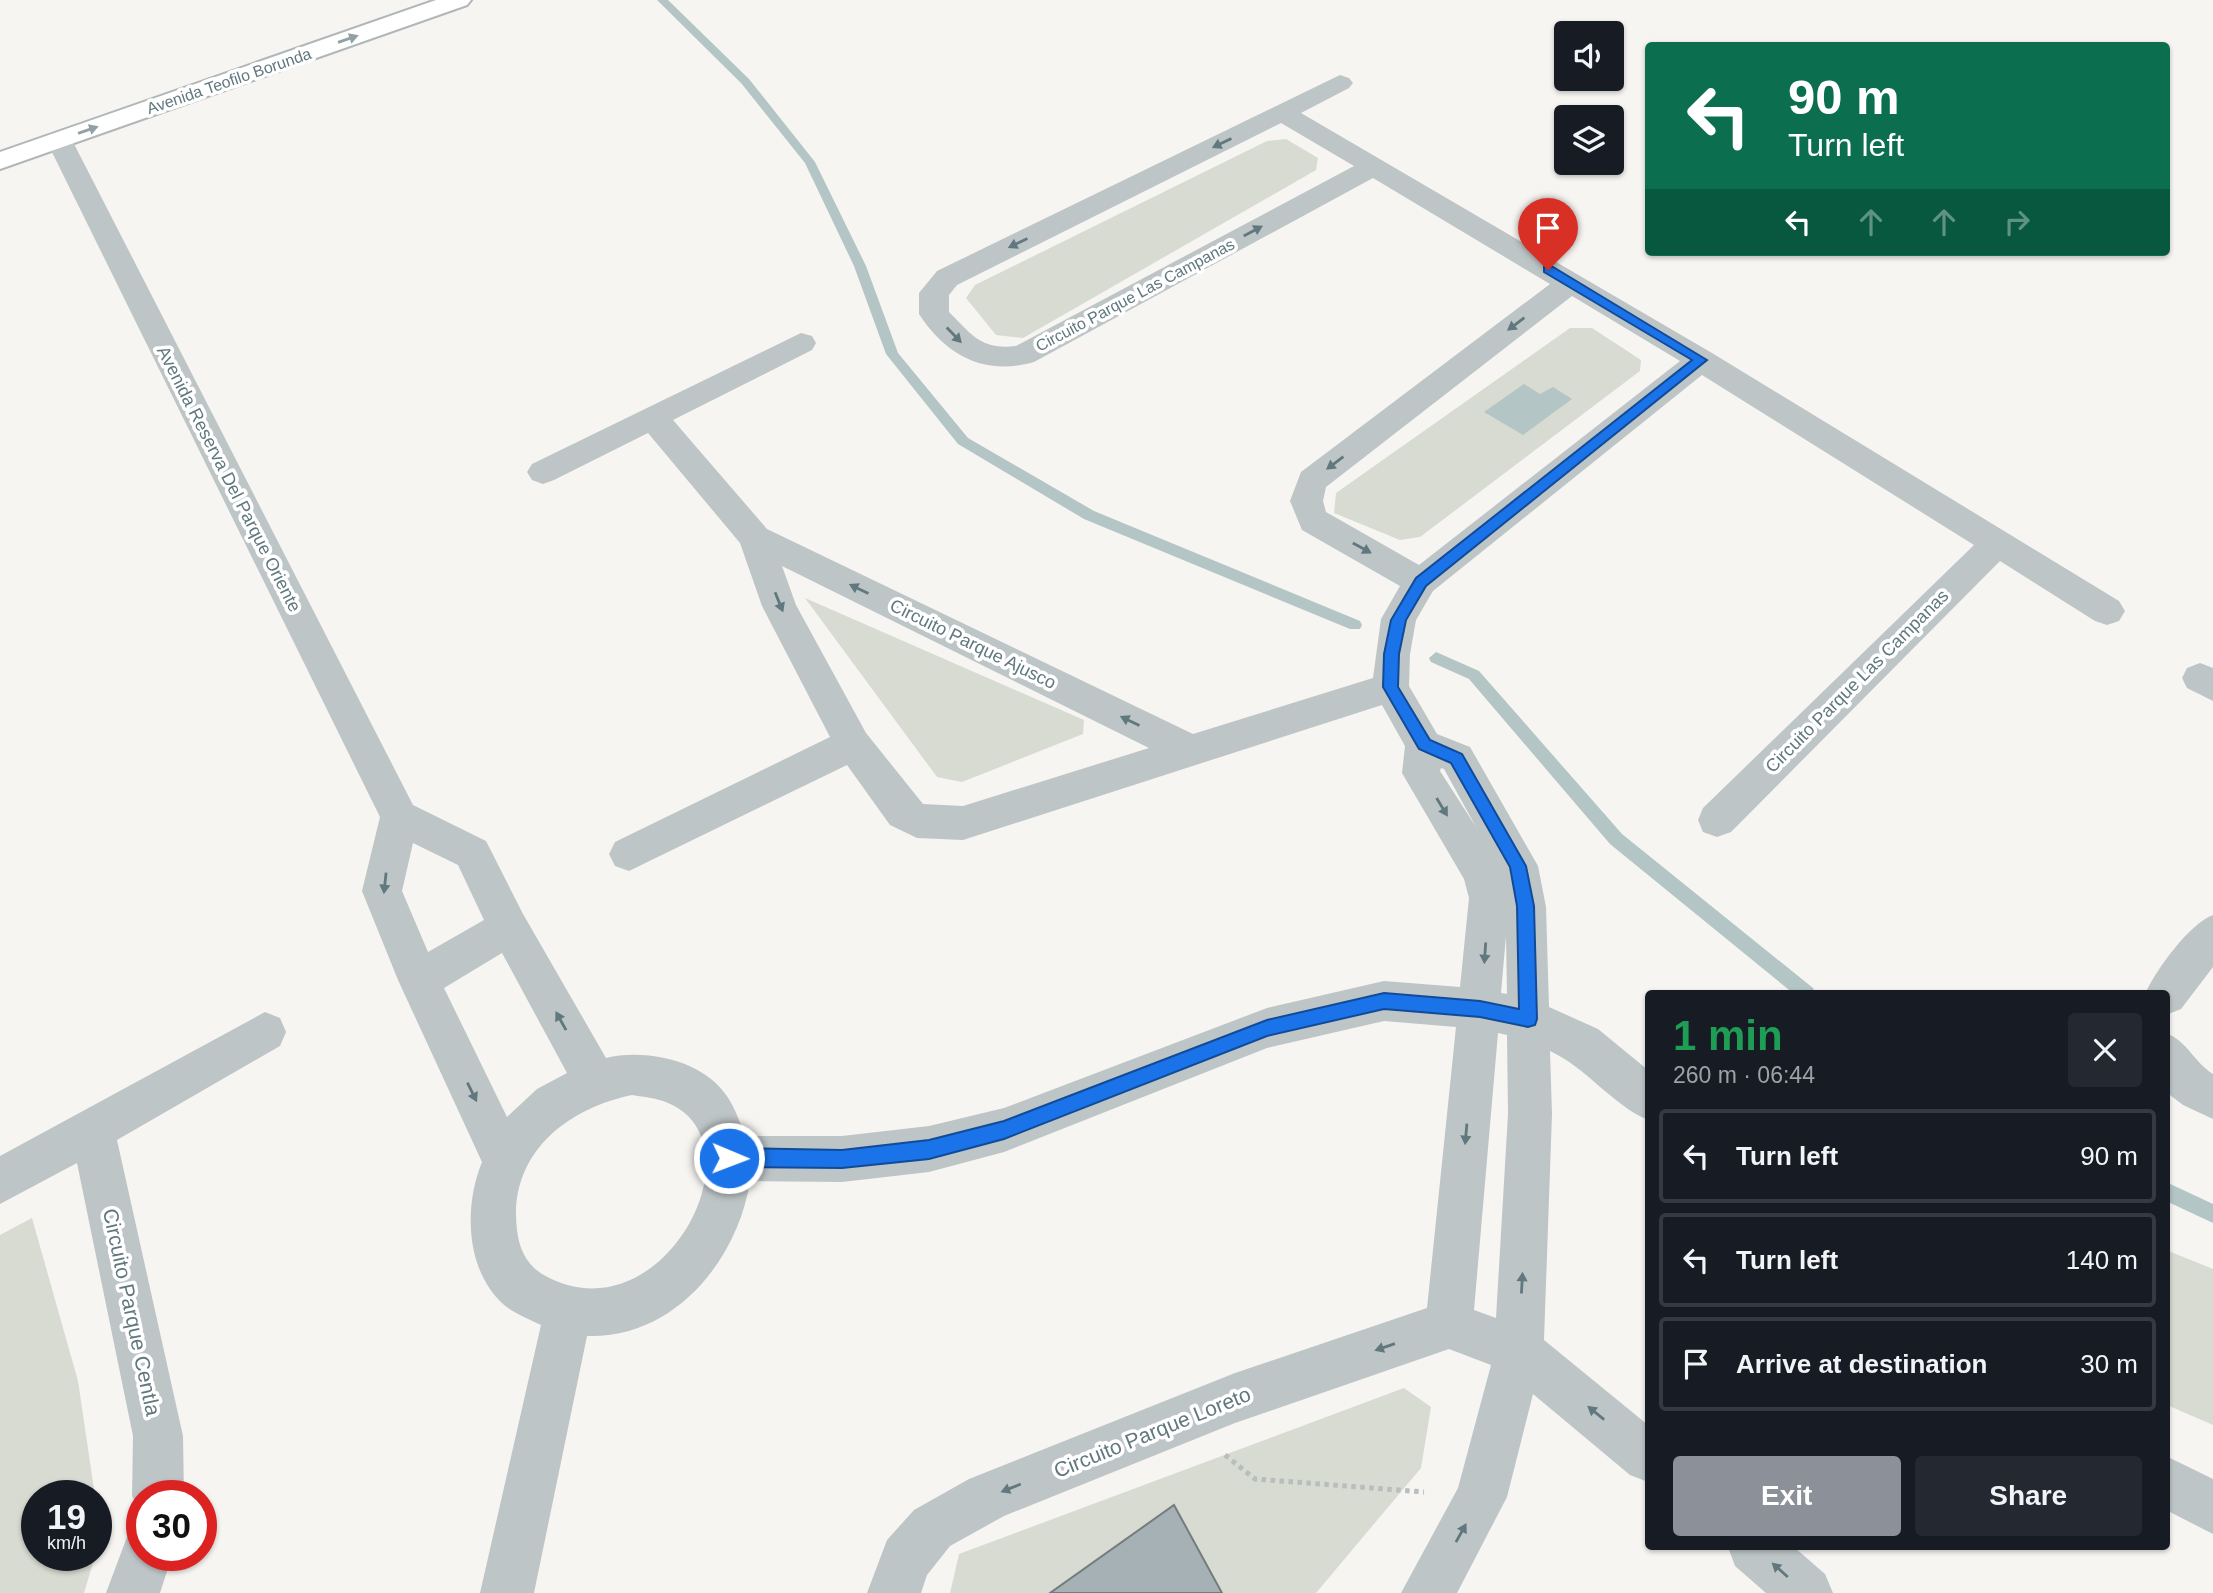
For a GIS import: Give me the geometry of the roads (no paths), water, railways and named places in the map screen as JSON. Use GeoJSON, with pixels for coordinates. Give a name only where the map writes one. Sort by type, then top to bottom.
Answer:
{"type":"FeatureCollection","features":[{"type":"Feature","properties":{"kind":"main road","name":"Avenida Teofilo Borunda"},"geometry":{"type":"LineString","coordinates":[[0,161],[458,0]]}},
{"type":"Feature","properties":{"kind":"street","name":"Circuito Parque Las Campanas"},"geometry":{"type":"LineString","coordinates":[[1340,83],[947,278],[934,293],[934,313],[969,350],[982,357],[996,359],[1023,355],[1374,166]]}},
{"type":"Feature","properties":{"kind":"street"},"geometry":{"type":"LineString","coordinates":[[1283,113],[1701,360],[2106,611]]}},
{"type":"Feature","properties":{"kind":"street","name":"Avenida Reserva Del Parque Oriente"},"geometry":{"type":"LineString","coordinates":[[59,141],[399,817]]}},
{"type":"Feature","properties":{"kind":"street"},"geometry":{"type":"LineString","coordinates":[[1421,582],[1314,521],[1306,511],[1306,494],[1313,480],[1570,283]]}},
{"type":"Feature","properties":{"kind":"street"},"geometry":{"type":"LineString","coordinates":[[542,472],[801,343]]}},
{"type":"Feature","properties":{"kind":"street"},"geometry":{"type":"LineString","coordinates":[[1645,1455],[1519,1351],[1449,1325],[1489,898],[1487,886],[1421,773],[1424,745],[1391,687],[1392,654],[1399,620],[1421,582],[1701,360]]}},
{"type":"Feature","properties":{"kind":"street","name":"Circuito Parque Ajusco"},"geometry":{"type":"LineString","coordinates":[[653,416],[755,538],[779,606],[853,744],[904,813],[917,821],[963,823],[1391,687]]}},
{"type":"Feature","properties":{"kind":"street","name":"Circuito Parque Ajusco"},"geometry":{"type":"LineString","coordinates":[[755,538],[1191,751]]}},
{"type":"Feature","properties":{"kind":"street","name":"Circuito Parque Las Campanas"},"geometry":{"type":"LineString","coordinates":[[1717,820],[1997,543]]}},
{"type":"Feature","properties":{"kind":"street"},"geometry":{"type":"LineString","coordinates":[[629,855],[853,744]]}},
{"type":"Feature","properties":{"kind":"street"},"geometry":{"type":"LineString","coordinates":[[1424,745],[1457,758],[1518,866],[1526,906],[1530,1114],[1519,1351],[1481,1497],[1429,1593]]}},
{"type":"Feature","properties":{"kind":"street"},"geometry":{"type":"LineString","coordinates":[[505,1161],[419,980],[383,891],[399,817],[472,853],[509,927],[595,1081]]}},
{"type":"Feature","properties":{"kind":"street"},"geometry":{"type":"LineString","coordinates":[[419,980],[509,927]]}},
{"type":"Feature","properties":{"kind":"street"},"geometry":{"type":"LineString","coordinates":[[2170,990],[2213,933]]}},
{"type":"Feature","properties":{"kind":"street"},"geometry":{"type":"LineString","coordinates":[[729,1158],[842,1159],[929,1149],[1004,1130],[1267,1028],[1384,1001],[1480,1009],[1528,1019],[1583,1044],[1645,1096]]}},
{"type":"Feature","properties":{"kind":"street"},"geometry":{"type":"LineString","coordinates":[[0,1181],[265,1032]]}},
{"type":"Feature","properties":{"kind":"street"},"geometry":{"type":"LineString","coordinates":[[2170,1061],[2194,1089],[2213,1097]]}},
{"type":"Feature","properties":{"kind":"street"},"geometry":{"type":"LineString","coordinates":[[632,1074],[667,1080],[698,1097],[719,1123],[729,1158],[727,1196],[712,1236],[685,1270],[649,1297],[609,1310],[568,1311],[533,1297],[507,1273],[493,1238],[492,1199],[505,1161],[527,1126],[558,1099],[595,1081],[632,1074]]}},
{"type":"Feature","properties":{"kind":"street","name":"Circuito Parque Centla"},"geometry":{"type":"LineString","coordinates":[[92,1129],[158,1436],[158,1480]]}},
{"type":"Feature","properties":{"kind":"street"},"geometry":{"type":"LineString","coordinates":[[507,1593],[568,1311]]}},
{"type":"Feature","properties":{"kind":"street","name":"Circuito Parque Loreto"},"geometry":{"type":"LineString","coordinates":[[894,1593],[906,1559],[932,1528],[987,1497],[1235,1398],[1449,1325]]}},
{"type":"Feature","properties":{"kind":"street"},"geometry":{"type":"LineString","coordinates":[[2170,1483],[2213,1508]]}},
{"type":"Feature","properties":{"kind":"street"},"geometry":{"type":"LineString","coordinates":[[1757,1550],[1806,1593]]}},
{"type":"Feature","properties":{"kind":"street"},"geometry":{"type":"LineString","coordinates":[[133,1593],[141,1571]]}},
{"type":"Feature","properties":{"kind":"waterway"},"geometry":{"type":"LineString","coordinates":[[662,0],[745,81],[810,162],[860,266],[892,354],[963,441],[1089,515],[1355,625]]}},
{"type":"Feature","properties":{"kind":"waterway"},"geometry":{"type":"LineString","coordinates":[[1436,658],[1474,675],[1616,839],[1802,990]]}},
{"type":"Feature","properties":{"kind":"waterway"},"geometry":{"type":"LineString","coordinates":[[2170,1193],[2213,1214]]}}]}
